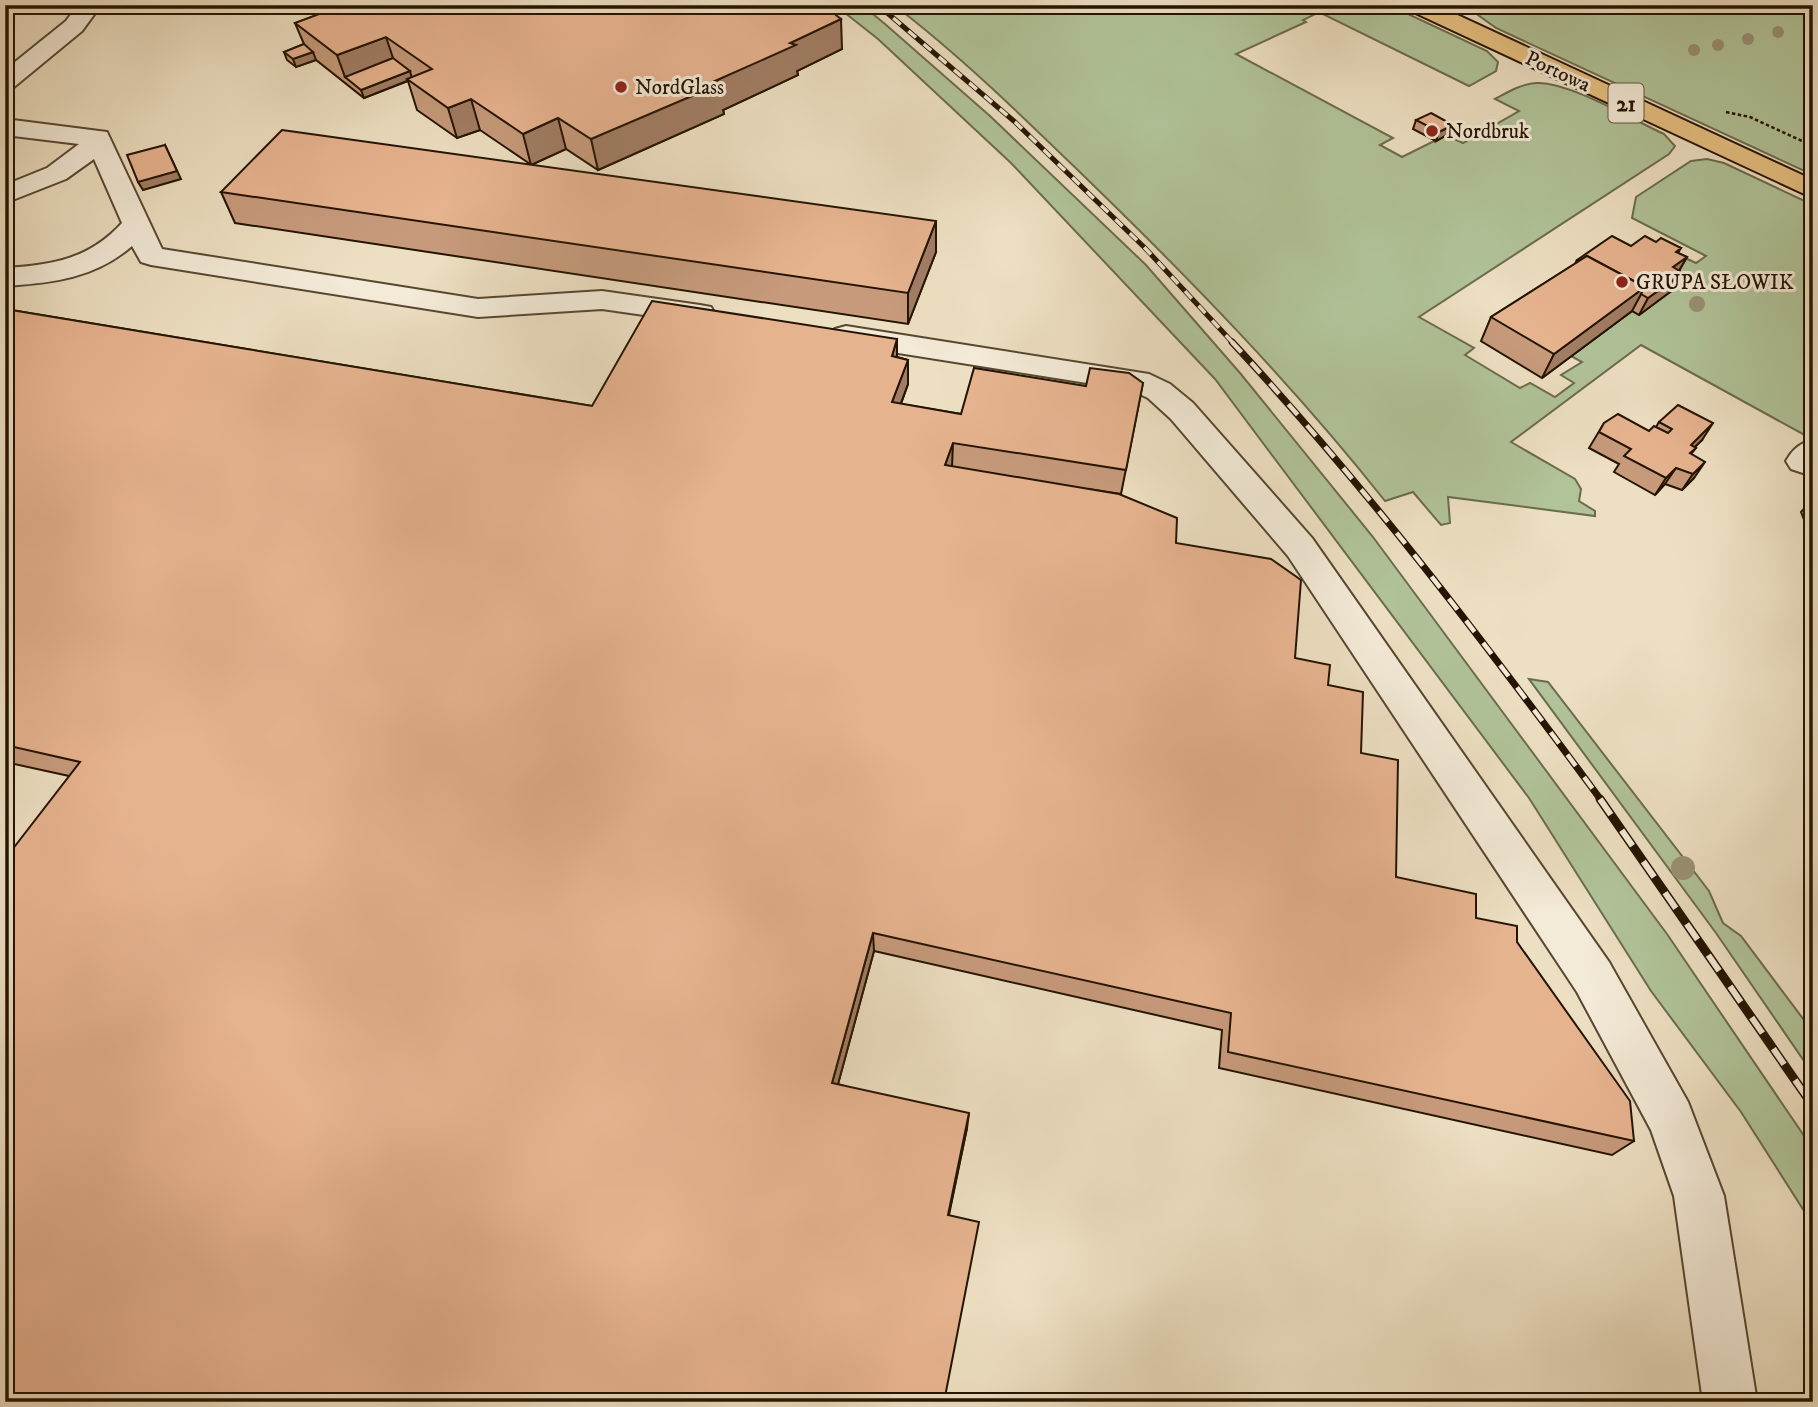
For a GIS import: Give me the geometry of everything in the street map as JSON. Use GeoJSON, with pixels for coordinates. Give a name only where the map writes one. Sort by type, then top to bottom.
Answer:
{"type":"FeatureCollection","features":[{"type":"Feature","properties":{"kind":"main road","name":"Portowa"},"geometry":{"type":"LineString","coordinates":[[1417,5],[1813,190]]}},
{"type":"Feature","properties":{"kind":"street"},"geometry":{"type":"LineString","coordinates":[[5,82],[74,26],[90,5]]}},
{"type":"Feature","properties":{"kind":"street"},"geometry":{"type":"LineString","coordinates":[[5,127],[98,138]]}},
{"type":"Feature","properties":{"kind":"street"},"geometry":{"type":"LineString","coordinates":[[5,195],[71,167],[84,157],[98,138]]}},
{"type":"Feature","properties":{"kind":"street"},"geometry":{"type":"LineString","coordinates":[[98,138],[151,256],[478,308],[603,300],[739,320]]}},
{"type":"Feature","properties":{"kind":"street"},"geometry":{"type":"LineString","coordinates":[[5,277],[78,268],[104,258],[122,242],[137,223]]}},
{"type":"Feature","properties":{"kind":"street"},"geometry":{"type":"LineString","coordinates":[[807,331],[1138,381],[1159,391],[1208,439],[1300,547],[1593,977],[1640,1059],[1671,1119],[1699,1196],[1730,1402]]}},
{"type":"Feature","properties":{"kind":"green space"},"geometry":{"type":"Polygon","coordinates":[[[835,5],[862,5],[885,24],[990,116],[1146,265],[1240,373],[1373,537],[1667,934],[1813,1149],[1813,1225],[1741,1112],[1651,991],[1529,798],[1215,379],[1011,163],[878,39],[835,5]]]}},
{"type":"Feature","properties":{"kind":"green space"},"geometry":{"type":"Polygon","coordinates":[[[894,5],[1389,5],[1487,51],[1498,62],[1496,71],[1469,86],[1319,12],[1303,20],[1306,22],[1236,54],[1393,138],[1380,145],[1402,157],[1446,135],[1463,143],[1519,111],[1495,99],[1525,85],[1549,84],[1600,102],[1664,134],[1675,146],[1669,154],[1419,317],[1474,348],[1465,355],[1520,388],[1530,383],[1555,397],[1574,383],[1561,375],[1582,362],[1571,356],[1632,311],[1639,314],[1673,290],[1683,257],[1696,263],[1706,256],[1632,218],[1636,197],[1691,161],[1707,159],[1724,163],[1813,205],[1813,435],[1810,438],[1641,345],[1511,442],[1575,479],[1581,489],[1579,501],[1595,511],[1595,516],[1448,497],[1450,523],[1441,525],[1413,492],[1385,501],[1278,375],[1165,256],[993,89],[894,5]]]}},
{"type":"Feature","properties":{"kind":"green space"},"geometry":{"type":"Polygon","coordinates":[[[1488,5],[1813,5],[1813,175],[1496,28],[1478,15],[1479,9],[1488,5]]]}},
{"type":"Feature","properties":{"kind":"green space"},"geometry":{"type":"Polygon","coordinates":[[[1529,679],[1548,682],[1709,891],[1723,923],[1741,936],[1813,1032],[1813,1074],[1716,933],[1529,679]]]}},
{"type":"Feature","properties":{"kind":"building"},"geometry":{"type":"Polygon","coordinates":[[[343,5],[823,5],[841,19],[790,43],[796,45],[715,81],[720,84],[591,139],[558,118],[523,134],[471,99],[448,108],[407,79],[432,69],[386,37],[337,55],[295,23],[343,5]]]}},
{"type":"Feature","properties":{"kind":"building"},"geometry":{"type":"Polygon","coordinates":[[[304,44],[313,52],[293,59],[284,52],[304,44]]]}},
{"type":"Feature","properties":{"kind":"building"},"geometry":{"type":"Polygon","coordinates":[[[393,58],[410,71],[361,90],[345,77],[393,58]]]}},
{"type":"Feature","properties":{"kind":"building"},"geometry":{"type":"Polygon","coordinates":[[[1431,113],[1453,125],[1439,132],[1416,120],[1431,113]]]}},
{"type":"Feature","properties":{"kind":"building"},"geometry":{"type":"Polygon","coordinates":[[[282,130],[936,221],[908,293],[221,192],[282,130]]]}},
{"type":"Feature","properties":{"kind":"building"},"geometry":{"type":"Polygon","coordinates":[[[165,145],[177,171],[138,182],[127,155],[165,145]]]}},
{"type":"Feature","properties":{"kind":"building"},"geometry":{"type":"Polygon","coordinates":[[[1612,236],[1631,246],[1645,236],[1656,242],[1661,238],[1681,248],[1676,252],[1687,257],[1673,267],[1683,273],[1648,298],[1641,294],[1645,287],[1587,256],[1577,260],[1612,236]]]}},
{"type":"Feature","properties":{"kind":"building"},"geometry":{"type":"Polygon","coordinates":[[[1587,256],[1645,287],[1554,354],[1491,317],[1587,256]]]}},
{"type":"Feature","properties":{"kind":"building"},"geometry":{"type":"Polygon","coordinates":[[[652,301],[897,339],[892,356],[908,360],[892,402],[961,414],[974,368],[1086,386],[1090,368],[1129,373],[1143,383],[1126,470],[953,443],[945,465],[1119,494],[1177,518],[1176,543],[1271,559],[1301,580],[1295,658],[1330,665],[1328,685],[1363,692],[1361,753],[1398,760],[1396,877],[1476,894],[1476,918],[1517,926],[1517,942],[1630,1101],[1634,1141],[1228,1052],[1231,1013],[873,933],[832,1083],[969,1113],[948,1215],[979,1222],[944,1402],[5,1402],[5,859],[80,762],[5,745],[5,309],[592,406],[652,301]]]}},
{"type":"Feature","properties":{"kind":"building"},"geometry":{"type":"Polygon","coordinates":[[[1678,405],[1713,423],[1691,445],[1696,448],[1690,453],[1705,462],[1693,474],[1676,468],[1666,478],[1624,456],[1631,449],[1599,432],[1604,423],[1618,414],[1649,431],[1654,426],[1668,433],[1672,429],[1659,422],[1678,405]]]}},
{"type":"Feature","properties":{"kind":"railway"},"geometry":{"type":"LineString","coordinates":[[878,5],[1015,122],[1145,248],[1234,344]]}},
{"type":"Feature","properties":{"kind":"railway"},"geometry":{"type":"LineString","coordinates":[[1232,342],[1330,452],[1423,566],[1601,800]]}},
{"type":"Feature","properties":{"kind":"railway"},"geometry":{"type":"LineString","coordinates":[[1600,799],[1813,1106]]}},
{"type":"Feature","properties":{"kind":"place","name":"NordGlass"},"geometry":{"type":"Point","coordinates":[621,87]}},
{"type":"Feature","properties":{"kind":"place","name":"Nordbruk"},"geometry":{"type":"Point","coordinates":[1432,131]}},
{"type":"Feature","properties":{"kind":"place","name":"GRUPA SŁOWIK"},"geometry":{"type":"Point","coordinates":[1622,282]}}]}
